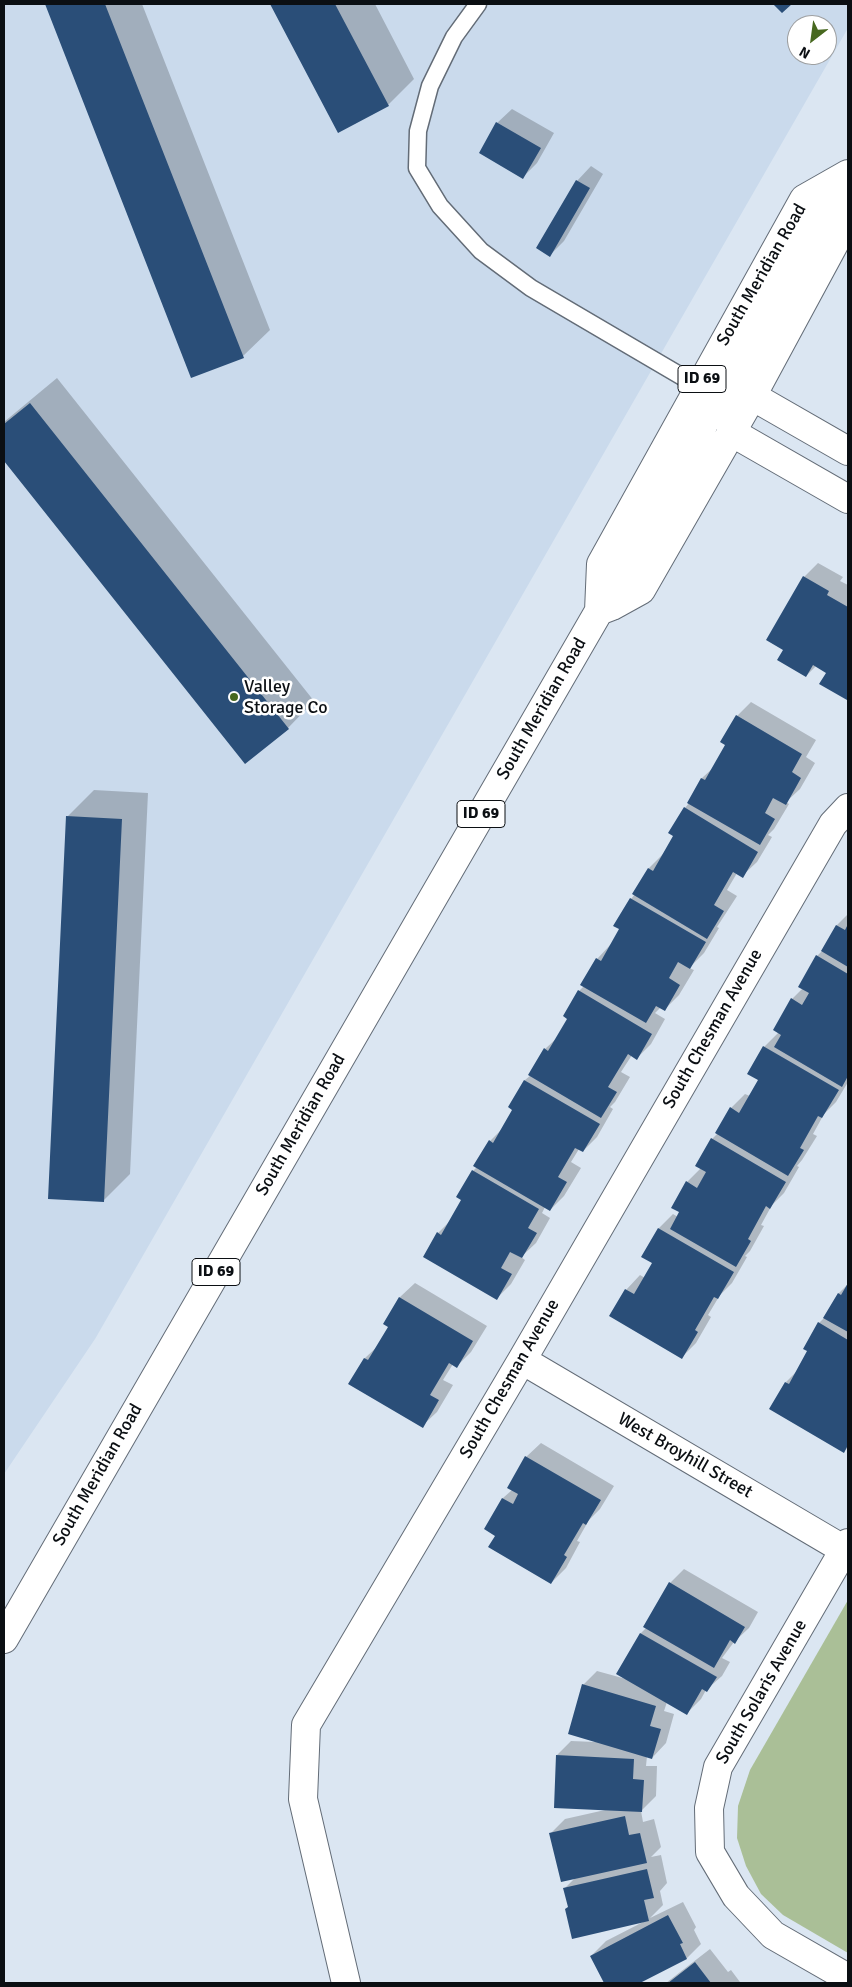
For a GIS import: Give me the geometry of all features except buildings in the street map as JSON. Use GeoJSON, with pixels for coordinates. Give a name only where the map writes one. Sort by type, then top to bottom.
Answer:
{"type":"FeatureCollection","features":[{"type":"Feature","properties":{"kind":"street","name":"South Meridian Road"},"geometry":{"type":"LineString","coordinates":[[4,1639],[606,609],[601,564],[698,386],[804,199],[843,186]]}},
{"type":"Feature","properties":{"kind":"street","name":"ID 69"},"geometry":{"type":"LineString","coordinates":[[606,609],[641,590],[752,396],[846,222],[843,186]]}},
{"type":"Feature","properties":{"kind":"street"},"geometry":{"type":"LineString","coordinates":[[843,186],[830,202],[820,226],[741,362],[730,384],[729,402],[731,432],[848,499]]}},
{"type":"Feature","properties":{"kind":"street"},"geometry":{"type":"LineString","coordinates":[[752,396],[848,451]]}},
{"type":"Feature","properties":{"kind":"street","name":"South Chesman Avenue"},"geometry":{"type":"LineString","coordinates":[[346,1983],[303,1799],[306,1725],[522,1360],[833,824],[848,808]]}},
{"type":"Feature","properties":{"kind":"street","name":"West Broyhill Street"},"geometry":{"type":"LineString","coordinates":[[522,1360],[847,1548]]}},
{"type":"Feature","properties":{"kind":"street","name":"South Solaris Avenue"},"geometry":{"type":"LineString","coordinates":[[847,1548],[718,1768],[710,1808],[710,1852],[736,1896],[773,1935],[848,1978]]}},
{"type":"Feature","properties":{"kind":"lane"},"geometry":{"type":"LineString","coordinates":[[478,4],[454,36],[430,86],[418,131],[417,168],[440,206],[480,251],[531,288],[698,386]]}},
{"type":"Feature","properties":{"kind":"shaded area","name":"Valley Storage Co"},"geometry":{"type":"Polygon","coordinates":[[[4,4],[848,4],[848,28],[837,47],[837,15],[787,15],[787,65],[827,65],[95,1339],[4,1474],[4,4]]]}},
{"type":"Feature","properties":{"kind":"green space"},"geometry":{"type":"Polygon","coordinates":[[[848,1600],[848,1953],[783,1915],[761,1894],[746,1866],[737,1838],[738,1806],[750,1770],[848,1600]]]}},
{"type":"Feature","properties":{"kind":"place","name":"Valley Storage Co"},"geometry":{"type":"Point","coordinates":[234,697]}}]}
